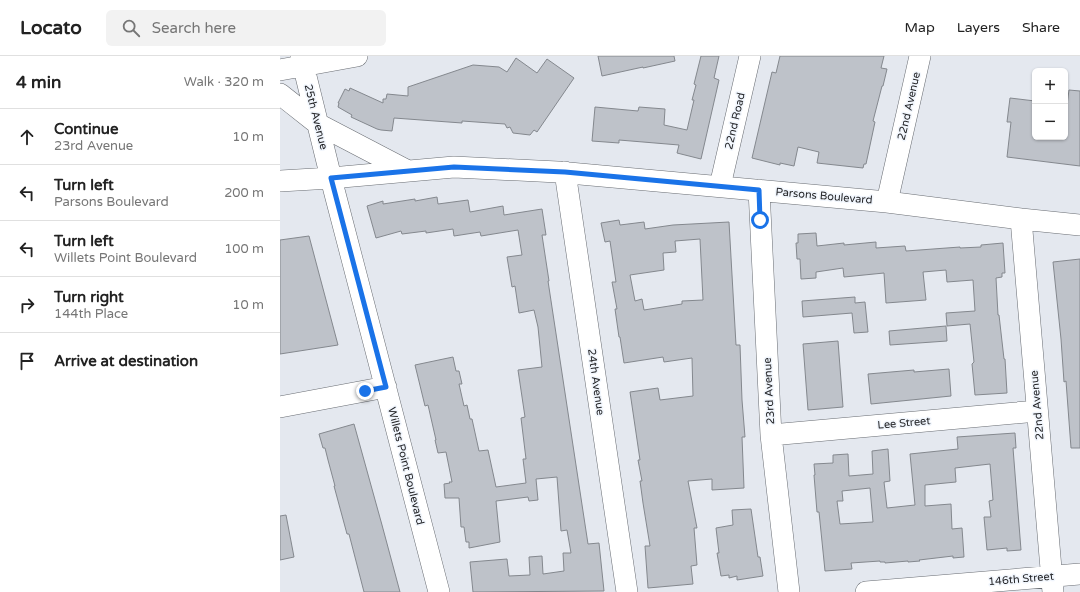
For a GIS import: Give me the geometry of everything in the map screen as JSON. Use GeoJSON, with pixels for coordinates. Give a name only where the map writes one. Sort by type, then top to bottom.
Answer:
{"type":"FeatureCollection","features":[{"type":"Feature","properties":{"kind":"street"},"geometry":{"type":"LineString","coordinates":[[280,70],[302,61],[356,56]]}},
{"type":"Feature","properties":{"kind":"street","name":"22nd Road"},"geometry":{"type":"LineString","coordinates":[[720,186],[750,56]]}},
{"type":"Feature","properties":{"kind":"street","name":"22nd Avenue"},"geometry":{"type":"LineString","coordinates":[[887,202],[920,56]]}},
{"type":"Feature","properties":{"kind":"street","name":"25th Avenue"},"geometry":{"type":"LineString","coordinates":[[302,61],[331,178]]}},
{"type":"Feature","properties":{"kind":"street"},"geometry":{"type":"LineString","coordinates":[[280,94],[318,124],[408,171]]}},
{"type":"Feature","properties":{"kind":"street","name":"Parsons Boulevard"},"geometry":{"type":"LineString","coordinates":[[280,180],[331,178],[454,167],[565,172],[887,202],[1080,225]]}},
{"type":"Feature","properties":{"kind":"street","name":"24th Avenue"},"geometry":{"type":"LineString","coordinates":[[565,172],[627,592]]}},
{"type":"Feature","properties":{"kind":"street","name":"Willets Point Boulevard"},"geometry":{"type":"LineString","coordinates":[[331,178],[439,592]]}},
{"type":"Feature","properties":{"kind":"street","name":"23rd Avenue"},"geometry":{"type":"LineString","coordinates":[[759,190],[771,435],[789,592]]}},
{"type":"Feature","properties":{"kind":"street","name":"22nd Avenue"},"geometry":{"type":"LineString","coordinates":[[1021,219],[1052,584]]}},
{"type":"Feature","properties":{"kind":"street"},"geometry":{"type":"LineString","coordinates":[[280,407],[386,387]]}},
{"type":"Feature","properties":{"kind":"street","name":"Lee Street"},"geometry":{"type":"LineString","coordinates":[[771,435],[1037,412]]}},
{"type":"Feature","properties":{"kind":"street","name":"146th Street"},"geometry":{"type":"LineString","coordinates":[[866,592],[1052,584],[1080,574]]}},
{"type":"Feature","properties":{"kind":"building"},"geometry":{"type":"Polygon","coordinates":[[[598,56],[674,56],[675,61],[602,76],[598,56]]]}},
{"type":"Feature","properties":{"kind":"building"},"geometry":{"type":"Polygon","coordinates":[[[701,56],[719,56],[714,78],[719,80],[701,159],[677,153],[679,145],[619,140],[619,143],[592,141],[595,107],[638,111],[639,107],[665,109],[664,125],[687,130],[694,100],[692,100],[696,85],[694,84],[701,56]]]}},
{"type":"Feature","properties":{"kind":"building"},"geometry":{"type":"Polygon","coordinates":[[[780,56],[884,56],[881,68],[887,69],[873,121],[875,122],[866,164],[864,164],[863,168],[817,163],[819,152],[798,147],[794,166],[780,163],[780,165],[752,158],[772,72],[776,73],[780,56]]]}},
{"type":"Feature","properties":{"kind":"building"},"geometry":{"type":"Polygon","coordinates":[[[516,58],[537,73],[547,59],[574,78],[537,132],[534,130],[530,135],[513,133],[510,127],[507,128],[505,124],[462,121],[462,123],[394,118],[392,131],[381,130],[351,117],[352,115],[338,107],[338,103],[345,89],[349,91],[350,88],[383,103],[383,99],[386,99],[387,94],[408,96],[408,87],[473,65],[499,67],[507,72],[516,58]]]}},
{"type":"Feature","properties":{"kind":"building"},"geometry":{"type":"Polygon","coordinates":[[[1069,90],[1080,91],[1080,166],[1007,157],[1011,122],[1007,122],[1010,98],[1032,101],[1032,140],[1068,140],[1069,90]]]}},
{"type":"Feature","properties":{"kind":"building"},"geometry":{"type":"Polygon","coordinates":[[[437,197],[438,204],[468,200],[470,212],[503,206],[504,215],[542,209],[546,235],[542,235],[548,281],[588,544],[599,543],[604,591],[473,592],[470,562],[507,559],[509,576],[530,575],[529,557],[542,556],[543,574],[564,571],[563,553],[571,553],[567,530],[561,531],[557,477],[536,479],[538,500],[529,501],[528,497],[496,501],[500,542],[469,548],[469,542],[466,542],[464,527],[461,527],[459,498],[445,498],[444,484],[452,482],[446,452],[438,453],[428,405],[425,406],[415,365],[453,357],[456,371],[459,371],[462,384],[459,384],[464,406],[467,405],[470,419],[472,419],[479,451],[488,450],[496,487],[526,483],[523,459],[526,459],[521,418],[525,417],[518,370],[542,367],[538,327],[534,310],[519,313],[515,286],[512,287],[507,257],[522,255],[518,230],[481,236],[480,232],[454,236],[453,229],[426,233],[426,231],[402,234],[401,231],[376,238],[367,206],[383,201],[383,204],[437,197]]]}},
{"type":"Feature","properties":{"kind":"building"},"geometry":{"type":"Polygon","coordinates":[[[619,220],[620,225],[644,222],[645,229],[673,225],[729,222],[736,345],[740,345],[745,437],[742,437],[744,488],[712,490],[712,479],[688,481],[697,528],[694,528],[697,565],[691,566],[693,584],[648,588],[645,546],[650,546],[640,481],[642,481],[638,460],[640,460],[630,392],[658,388],[660,400],[693,396],[692,358],[664,362],[663,357],[624,363],[615,309],[617,309],[612,282],[616,282],[610,241],[605,242],[601,223],[619,220]],[[700,239],[675,241],[676,252],[663,253],[664,270],[630,275],[635,301],[642,299],[644,310],[682,304],[682,301],[703,300],[700,239]]]}},
{"type":"Feature","properties":{"kind":"building"},"geometry":{"type":"Polygon","coordinates":[[[816,233],[817,246],[876,242],[876,248],[905,246],[906,251],[981,247],[981,245],[1003,243],[1005,273],[1002,273],[1002,277],[996,278],[998,315],[1005,359],[1007,393],[975,395],[972,364],[974,362],[970,324],[947,326],[946,313],[975,311],[973,280],[947,282],[946,270],[923,272],[926,300],[886,303],[884,273],[844,277],[843,268],[816,272],[816,278],[801,279],[800,259],[797,259],[796,243],[798,243],[798,234],[816,233]]]}},
{"type":"Feature","properties":{"kind":"building"},"geometry":{"type":"Polygon","coordinates":[[[309,236],[338,345],[280,354],[280,240],[309,236]]]}},
{"type":"Feature","properties":{"kind":"building"},"geometry":{"type":"Polygon","coordinates":[[[1080,259],[1080,448],[1071,448],[1066,381],[1064,382],[1053,262],[1080,259]]]}},
{"type":"Feature","properties":{"kind":"building"},"geometry":{"type":"Polygon","coordinates":[[[855,297],[855,303],[865,302],[868,332],[854,333],[852,313],[803,317],[802,301],[855,297]]]}},
{"type":"Feature","properties":{"kind":"building"},"geometry":{"type":"Polygon","coordinates":[[[946,326],[947,341],[890,345],[889,331],[946,326]]]}},
{"type":"Feature","properties":{"kind":"building"},"geometry":{"type":"Polygon","coordinates":[[[838,341],[843,407],[808,410],[803,344],[838,341]]]}},
{"type":"Feature","properties":{"kind":"building"},"geometry":{"type":"Polygon","coordinates":[[[949,369],[951,396],[871,404],[868,374],[949,369]]]}},
{"type":"Feature","properties":{"kind":"building"},"geometry":{"type":"Polygon","coordinates":[[[354,424],[400,592],[364,592],[349,534],[347,534],[334,486],[325,448],[323,448],[319,434],[354,424]]]}},
{"type":"Feature","properties":{"kind":"building"},"geometry":{"type":"Polygon","coordinates":[[[1015,433],[1016,448],[1013,448],[1021,550],[1007,551],[1007,548],[987,550],[984,517],[991,517],[989,501],[993,500],[990,464],[955,468],[956,482],[925,485],[925,506],[951,504],[952,529],[962,528],[964,557],[953,558],[953,556],[908,562],[885,563],[880,561],[851,563],[852,569],[825,571],[819,512],[817,512],[814,464],[833,463],[833,455],[848,454],[849,476],[873,474],[872,451],[888,449],[890,481],[884,482],[887,508],[915,505],[910,454],[958,449],[957,437],[1015,433]],[[870,488],[842,491],[843,501],[837,501],[840,524],[873,522],[870,488]]]}},
{"type":"Feature","properties":{"kind":"building"},"geometry":{"type":"Polygon","coordinates":[[[751,509],[758,557],[760,557],[763,576],[737,580],[737,576],[729,578],[729,575],[721,576],[717,553],[719,553],[716,528],[733,525],[732,510],[751,509]]]}},
{"type":"Feature","properties":{"kind":"building"},"geometry":{"type":"Polygon","coordinates":[[[286,515],[294,557],[280,560],[280,516],[286,515]]]}},
{"type":"Feature","properties":{"kind":"route"},"geometry":{"type":"LineString","coordinates":[[365,391],[386,387],[331,178],[454,167],[565,172],[759,190],[760,220]]}}]}
